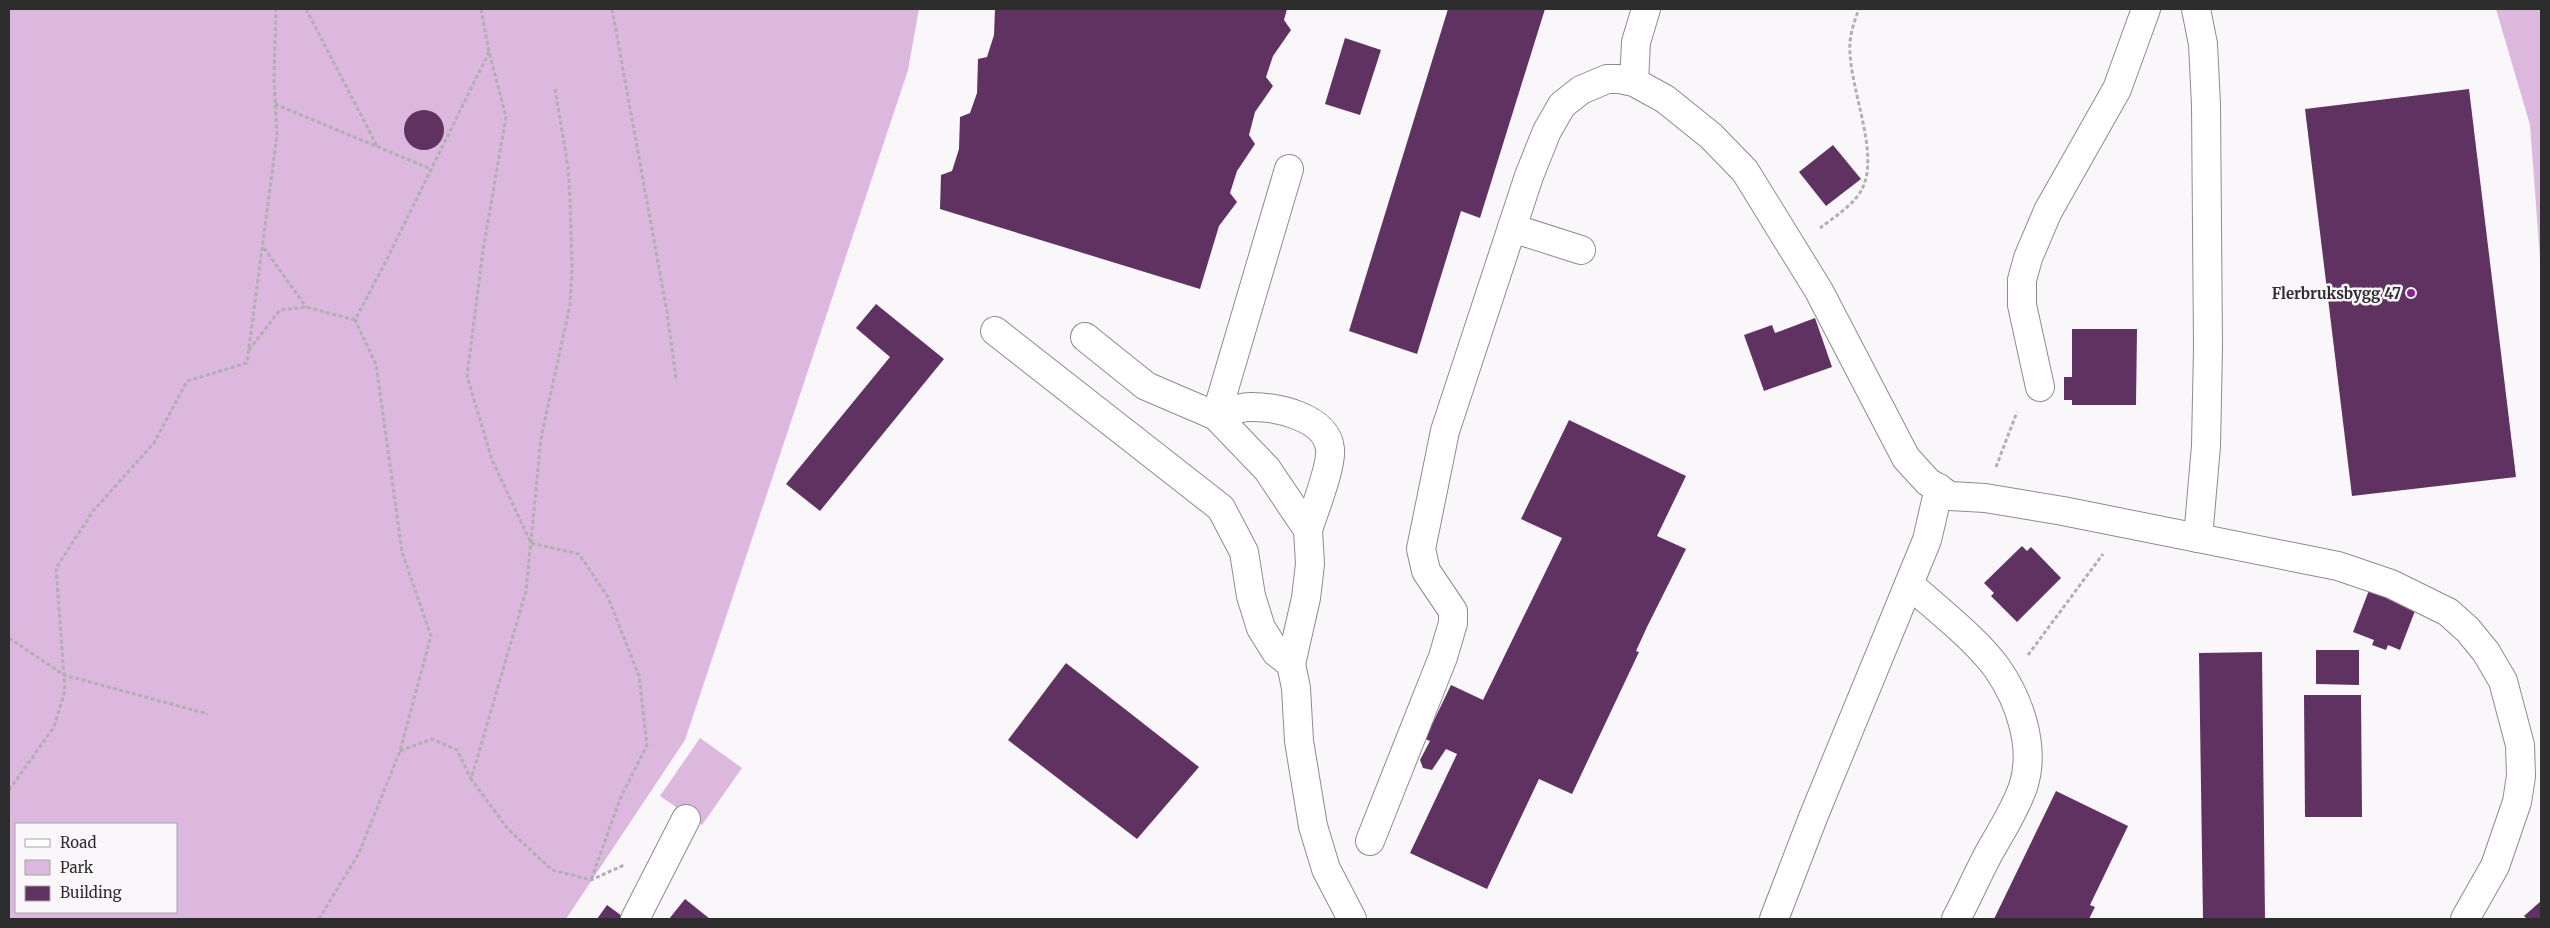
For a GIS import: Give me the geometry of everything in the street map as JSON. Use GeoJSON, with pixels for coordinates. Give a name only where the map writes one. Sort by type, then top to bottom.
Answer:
{"type":"FeatureCollection","features":[{"type":"Feature","properties":{"kind":"lane"},"geometry":{"type":"LineString","coordinates":[[1634,82],[1636,42],[1646,9]]}},
{"type":"Feature","properties":{"kind":"lane"},"geometry":{"type":"LineString","coordinates":[[2040,387],[2022,305],[2022,280],[2028,258],[2048,211],[2117,89],[2146,9]]}},
{"type":"Feature","properties":{"kind":"lane"},"geometry":{"type":"LineString","coordinates":[[2196,9],[2204,44],[2208,337],[2206,446],[2198,538]]}},
{"type":"Feature","properties":{"kind":"lane"},"geometry":{"type":"LineString","coordinates":[[1370,841],[1443,657],[1453,623],[1453,611],[1426,571],[1421,549],[1445,431],[1529,176],[1547,131],[1562,105],[1582,90],[1607,79],[1634,82],[1665,100],[1711,136],[1745,171],[1819,291],[1906,458],[1928,482],[1950,496],[1985,498],[2338,566],[2391,584],[2448,612],[2468,630],[2486,652],[2503,681],[2520,745],[2522,776],[2517,802],[2495,866],[2465,919]]}},
{"type":"Feature","properties":{"kind":"lane"},"geometry":{"type":"LineString","coordinates":[[1216,416],[1289,169]]}},
{"type":"Feature","properties":{"kind":"lane"},"geometry":{"type":"LineString","coordinates":[[1512,228],[1581,250]]}},
{"type":"Feature","properties":{"kind":"lane"},"geometry":{"type":"LineString","coordinates":[[996,331],[1221,508],[1244,552],[1251,596],[1261,628],[1276,652],[1292,664]]}},
{"type":"Feature","properties":{"kind":"lane"},"geometry":{"type":"LineString","coordinates":[[1085,337],[1146,386],[1216,416],[1267,469],[1308,530]]}},
{"type":"Feature","properties":{"kind":"lane"},"geometry":{"type":"LineString","coordinates":[[1216,416],[1248,406],[1272,409],[1306,418],[1323,430],[1330,449],[1325,477],[1308,530],[1309,572],[1306,598],[1292,664],[1296,688],[1299,740],[1313,826],[1326,869],[1352,919]]}},
{"type":"Feature","properties":{"kind":"lane"},"geometry":{"type":"LineString","coordinates":[[1774,919],[1814,815],[1928,540],[1939,488]]}},
{"type":"Feature","properties":{"kind":"lane"},"geometry":{"type":"LineString","coordinates":[[1909,584],[1964,634],[1996,667],[2013,697],[2024,727],[2027,747],[2028,768],[2023,787],[2010,816],[1956,919]]}},
{"type":"Feature","properties":{"kind":"lane"},"geometry":{"type":"LineString","coordinates":[[635,919],[686,819]]}},
{"type":"Feature","properties":{"kind":"path"},"geometry":{"type":"LineString","coordinates":[[9,790],[54,727],[65,690],[56,568],[93,511],[154,443],[187,381],[247,363],[264,248],[277,135],[275,104],[276,9]]}},
{"type":"Feature","properties":{"kind":"path"},"geometry":{"type":"LineString","coordinates":[[306,9],[377,147]]}},
{"type":"Feature","properties":{"kind":"path"},"geometry":{"type":"LineString","coordinates":[[481,9],[489,52],[506,117],[483,250],[467,376],[492,460],[531,543]]}},
{"type":"Feature","properties":{"kind":"path"},"geometry":{"type":"LineString","coordinates":[[612,9],[667,312],[676,378]]}},
{"type":"Feature","properties":{"kind":"path"},"geometry":{"type":"LineString","coordinates":[[1785,236],[1820,228],[1862,190],[1868,172],[1866,140],[1853,77],[1850,41],[1859,9]]}},
{"type":"Feature","properties":{"kind":"path"},"geometry":{"type":"LineString","coordinates":[[355,320],[489,52]]}},
{"type":"Feature","properties":{"kind":"path"},"geometry":{"type":"LineString","coordinates":[[471,779],[526,591],[541,438],[570,305],[572,269],[568,167],[556,89]]}},
{"type":"Feature","properties":{"kind":"path"},"geometry":{"type":"LineString","coordinates":[[275,104],[431,169]]}},
{"type":"Feature","properties":{"kind":"path"},"geometry":{"type":"LineString","coordinates":[[264,248],[306,307]]}},
{"type":"Feature","properties":{"kind":"path"},"geometry":{"type":"LineString","coordinates":[[249,351],[280,310],[306,307],[355,320],[376,364],[402,552],[431,636],[400,751],[359,853],[319,919]]}},
{"type":"Feature","properties":{"kind":"path"},"geometry":{"type":"LineString","coordinates":[[2006,442],[2020,405]]}},
{"type":"Feature","properties":{"kind":"path"},"geometry":{"type":"LineString","coordinates":[[2034,648],[2102,555],[2116,522]]}},
{"type":"Feature","properties":{"kind":"path"},"geometry":{"type":"LineString","coordinates":[[531,543],[579,554],[608,597],[639,676],[647,745],[620,799],[591,880]]}},
{"type":"Feature","properties":{"kind":"path"},"geometry":{"type":"LineString","coordinates":[[9,638],[64,676],[208,714]]}},
{"type":"Feature","properties":{"kind":"path"},"geometry":{"type":"LineString","coordinates":[[400,751],[432,739],[457,750],[471,779],[508,829],[552,870],[591,880],[634,860],[662,867]]}},
{"type":"Feature","properties":{"kind":"green space"},"geometry":{"type":"Polygon","coordinates":[[[9,9],[919,9],[908,70],[685,740],[566,919],[9,919],[9,9]]]}},
{"type":"Feature","properties":{"kind":"green space"},"geometry":{"type":"Polygon","coordinates":[[[2496,9],[2541,9],[2541,272],[2530,125],[2496,9]]]}},
{"type":"Feature","properties":{"kind":"green space"},"geometry":{"type":"Polygon","coordinates":[[[700,738],[742,768],[702,825],[660,796],[700,738]]]}},
{"type":"Feature","properties":{"kind":"building"},"geometry":{"type":"Polygon","coordinates":[[[995,9],[1287,9],[1284,20],[1291,30],[1273,56],[1266,77],[1273,86],[1255,112],[1249,135],[1255,144],[1237,171],[1230,193],[1237,202],[1219,226],[1200,289],[940,209],[941,175],[952,171],[959,149],[960,117],[970,113],[977,93],[978,59],[987,57],[994,35],[995,9]]]}},
{"type":"Feature","properties":{"kind":"building"},"geometry":{"type":"Polygon","coordinates":[[[1448,9],[1545,9],[1480,218],[1461,211],[1417,354],[1349,331],[1448,9]]]}},
{"type":"Feature","properties":{"kind":"building"},"geometry":{"type":"Polygon","coordinates":[[[1345,38],[1381,50],[1360,115],[1325,104],[1345,38]]]}},
{"type":"Feature","properties":{"kind":"building","name":"Flerbruksbygg 47"},"geometry":{"type":"Polygon","coordinates":[[[2469,89],[2516,477],[2352,496],[2305,109],[2469,89]]]}},
{"type":"Feature","properties":{"kind":"building"},"geometry":{"type":"Polygon","coordinates":[[[424,110],[438,116],[444,130],[438,144],[424,150],[410,144],[404,130],[410,116],[424,110]]]}},
{"type":"Feature","properties":{"kind":"building"},"geometry":{"type":"Polygon","coordinates":[[[1833,145],[1861,179],[1826,206],[1799,172],[1833,145]]]}},
{"type":"Feature","properties":{"kind":"building"},"geometry":{"type":"Polygon","coordinates":[[[876,304],[944,359],[820,511],[786,484],[890,357],[856,328],[876,304]]]}},
{"type":"Feature","properties":{"kind":"building"},"geometry":{"type":"Polygon","coordinates":[[[1815,318],[1832,367],[1764,391],[1744,335],[1772,325],[1775,333],[1815,318]]]}},
{"type":"Feature","properties":{"kind":"building"},"geometry":{"type":"Polygon","coordinates":[[[2072,329],[2137,329],[2136,405],[2072,405],[2072,400],[2064,400],[2064,377],[2072,377],[2072,329]]]}},
{"type":"Feature","properties":{"kind":"building"},"geometry":{"type":"Polygon","coordinates":[[[1569,420],[1686,476],[1657,536],[1686,549],[1647,627],[1636,651],[1639,652],[1572,794],[1539,779],[1487,889],[1410,853],[1457,754],[1446,749],[1432,770],[1423,768],[1420,760],[1430,741],[1425,739],[1451,685],[1483,700],[1562,538],[1521,519],[1569,420]]]}},
{"type":"Feature","properties":{"kind":"building"},"geometry":{"type":"Polygon","coordinates":[[[2022,546],[2027,551],[2031,547],[2061,578],[2017,622],[1991,596],[1994,593],[1984,583],[2022,546]]]}},
{"type":"Feature","properties":{"kind":"building"},"geometry":{"type":"Polygon","coordinates":[[[2371,585],[2418,603],[2400,650],[2388,645],[2386,650],[2372,645],[2374,640],[2353,632],[2371,585]]]}},
{"type":"Feature","properties":{"kind":"building"},"geometry":{"type":"Polygon","coordinates":[[[2316,650],[2359,650],[2359,685],[2316,684],[2316,650]]]}},
{"type":"Feature","properties":{"kind":"building"},"geometry":{"type":"Polygon","coordinates":[[[2262,652],[2265,919],[2203,919],[2199,653],[2262,652]]]}},
{"type":"Feature","properties":{"kind":"building"},"geometry":{"type":"Polygon","coordinates":[[[1066,663],[1199,767],[1137,839],[1008,740],[1066,663]]]}},
{"type":"Feature","properties":{"kind":"building"},"geometry":{"type":"Polygon","coordinates":[[[2304,695],[2361,695],[2362,817],[2305,817],[2304,695]]]}},
{"type":"Feature","properties":{"kind":"building"},"geometry":{"type":"Polygon","coordinates":[[[2056,791],[2128,826],[2090,905],[2095,907],[2089,919],[1994,919],[2056,791]]]}},
{"type":"Feature","properties":{"kind":"building"},"geometry":{"type":"Polygon","coordinates":[[[685,899],[710,919],[669,919],[685,899]]]}},
{"type":"Feature","properties":{"kind":"building"},"geometry":{"type":"Polygon","coordinates":[[[2541,901],[2541,919],[2527,919],[2524,916],[2541,901]]]}},
{"type":"Feature","properties":{"kind":"building"},"geometry":{"type":"Polygon","coordinates":[[[607,905],[622,916],[620,919],[597,919],[607,905]]]}},
{"type":"Feature","properties":{"kind":"place","name":"Flerbruksbygg 47"},"geometry":{"type":"Point","coordinates":[2411,293]}}]}
